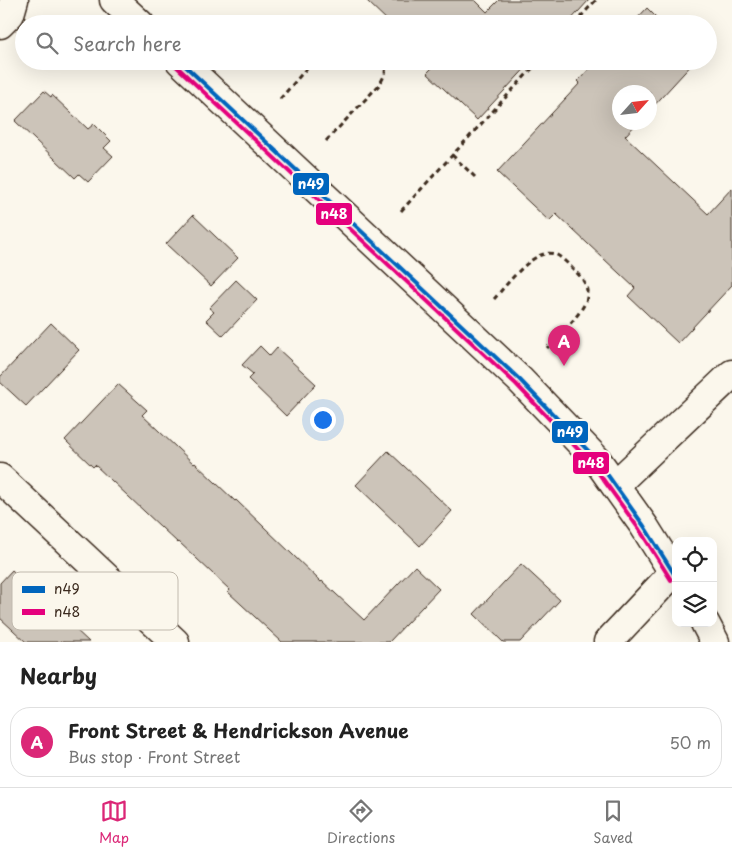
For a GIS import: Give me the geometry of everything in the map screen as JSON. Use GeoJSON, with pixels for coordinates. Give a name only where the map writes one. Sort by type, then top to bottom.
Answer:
{"type":"FeatureCollection","features":[{"type":"Feature","properties":{"kind":"main road"},"geometry":{"type":"LineString","coordinates":[[0,24],[10,14],[14,0]]}},
{"type":"Feature","properties":{"kind":"main road"},"geometry":{"type":"LineString","coordinates":[[114,0],[130,15]]}},
{"type":"Feature","properties":{"kind":"main road"},"geometry":{"type":"LineString","coordinates":[[190,70],[520,380],[597,460],[644,526],[672,572]]}},
{"type":"Feature","properties":{"kind":"main road"},"geometry":{"type":"LineString","coordinates":[[615,485],[732,374]]}},
{"type":"Feature","properties":{"kind":"main road"},"geometry":{"type":"LineString","coordinates":[[0,478],[101,572]]}},
{"type":"Feature","properties":{"kind":"main road"},"geometry":{"type":"LineString","coordinates":[[608,642],[672,577]]}},
{"type":"Feature","properties":{"kind":"main road"},"geometry":{"type":"LineString","coordinates":[[706,627],[715,642]]}},
{"type":"Feature","properties":{"kind":"main road"},"geometry":{"type":"LineString","coordinates":[[163,630],[176,642]]}},
{"type":"Feature","properties":{"kind":"path"},"geometry":{"type":"LineString","coordinates":[[582,15],[596,0]]}},
{"type":"Feature","properties":{"kind":"path"},"geometry":{"type":"LineString","coordinates":[[280,99],[305,70]]}},
{"type":"Feature","properties":{"kind":"path"},"geometry":{"type":"LineString","coordinates":[[326,141],[380,84],[385,70]]}},
{"type":"Feature","properties":{"kind":"path"},"geometry":{"type":"LineString","coordinates":[[401,210],[531,70]]}},
{"type":"Feature","properties":{"kind":"path"},"geometry":{"type":"LineString","coordinates":[[452,155],[475,177]]}},
{"type":"Feature","properties":{"kind":"path"},"geometry":{"type":"LineString","coordinates":[[494,299],[528,262],[536,257],[549,253],[556,255],[570,266],[584,280],[587,298],[582,309],[547,348]]}},
{"type":"Feature","properties":{"kind":"building"},"geometry":{"type":"Polygon","coordinates":[[[366,0],[475,0],[487,12],[499,0],[589,0],[575,15],[382,15],[366,0]]]}},
{"type":"Feature","properties":{"kind":"building"},"geometry":{"type":"Polygon","coordinates":[[[647,8],[654,15],[640,15],[647,8]]]}},
{"type":"Feature","properties":{"kind":"building"},"geometry":{"type":"Polygon","coordinates":[[[430,70],[524,70],[477,120],[427,73],[430,70]]]}},
{"type":"Feature","properties":{"kind":"building"},"geometry":{"type":"Polygon","coordinates":[[[588,70],[687,70],[657,102],[657,85],[612,85],[612,130],[631,130],[625,136],[708,214],[732,188],[732,285],[678,343],[628,296],[635,288],[556,214],[549,221],[497,172],[580,83],[578,81],[588,70]]]}},
{"type":"Feature","properties":{"kind":"building"},"geometry":{"type":"Polygon","coordinates":[[[44,91],[51,97],[52,95],[88,129],[94,124],[111,141],[104,148],[113,156],[88,182],[79,174],[75,178],[15,121],[44,91]]]}},
{"type":"Feature","properties":{"kind":"building"},"geometry":{"type":"Polygon","coordinates":[[[193,215],[238,258],[211,286],[166,244],[193,215]]]}},
{"type":"Feature","properties":{"kind":"building"},"geometry":{"type":"Polygon","coordinates":[[[236,280],[257,300],[223,336],[206,320],[214,312],[209,308],[236,280]]]}},
{"type":"Feature","properties":{"kind":"building"},"geometry":{"type":"Polygon","coordinates":[[[51,323],[79,350],[26,406],[0,382],[0,377],[51,323]]]}},
{"type":"Feature","properties":{"kind":"building"},"geometry":{"type":"Polygon","coordinates":[[[260,346],[270,356],[277,348],[316,384],[286,416],[248,379],[253,374],[242,365],[260,346]]]}},
{"type":"Feature","properties":{"kind":"building"},"geometry":{"type":"Polygon","coordinates":[[[118,384],[147,410],[142,415],[364,620],[415,566],[439,589],[389,642],[282,642],[228,592],[230,590],[179,542],[65,440],[118,384]]]}},
{"type":"Feature","properties":{"kind":"building"},"geometry":{"type":"Polygon","coordinates":[[[388,451],[452,511],[420,546],[356,485],[388,451]]]}},
{"type":"Feature","properties":{"kind":"building"},"geometry":{"type":"Polygon","coordinates":[[[521,564],[560,600],[520,642],[503,642],[474,614],[521,564]]]}},
{"type":"Feature","properties":{"kind":"building"},"geometry":{"type":"Polygon","coordinates":[[[12,570],[14,572],[12,572],[12,629],[0,618],[0,583],[12,570]]]}},
{"type":"Feature","properties":{"kind":"building"},"geometry":{"type":"Polygon","coordinates":[[[13,630],[76,630],[89,642],[26,642],[13,630]]]}},
{"type":"Feature","properties":{"kind":"transit line","name":"n48"},"geometry":{"type":"LineString","coordinates":[[180,70],[516,384],[592,464],[639,529],[671,580]]}},
{"type":"Feature","properties":{"kind":"transit line","name":"n49"},"geometry":{"type":"LineString","coordinates":[[190,70],[520,380],[597,460],[644,526],[672,571]]}},
{"type":"Feature","properties":{"kind":"place","name":"Front Street & Hendrickson Avenue"},"geometry":{"type":"Point","coordinates":[564,366]}}]}
